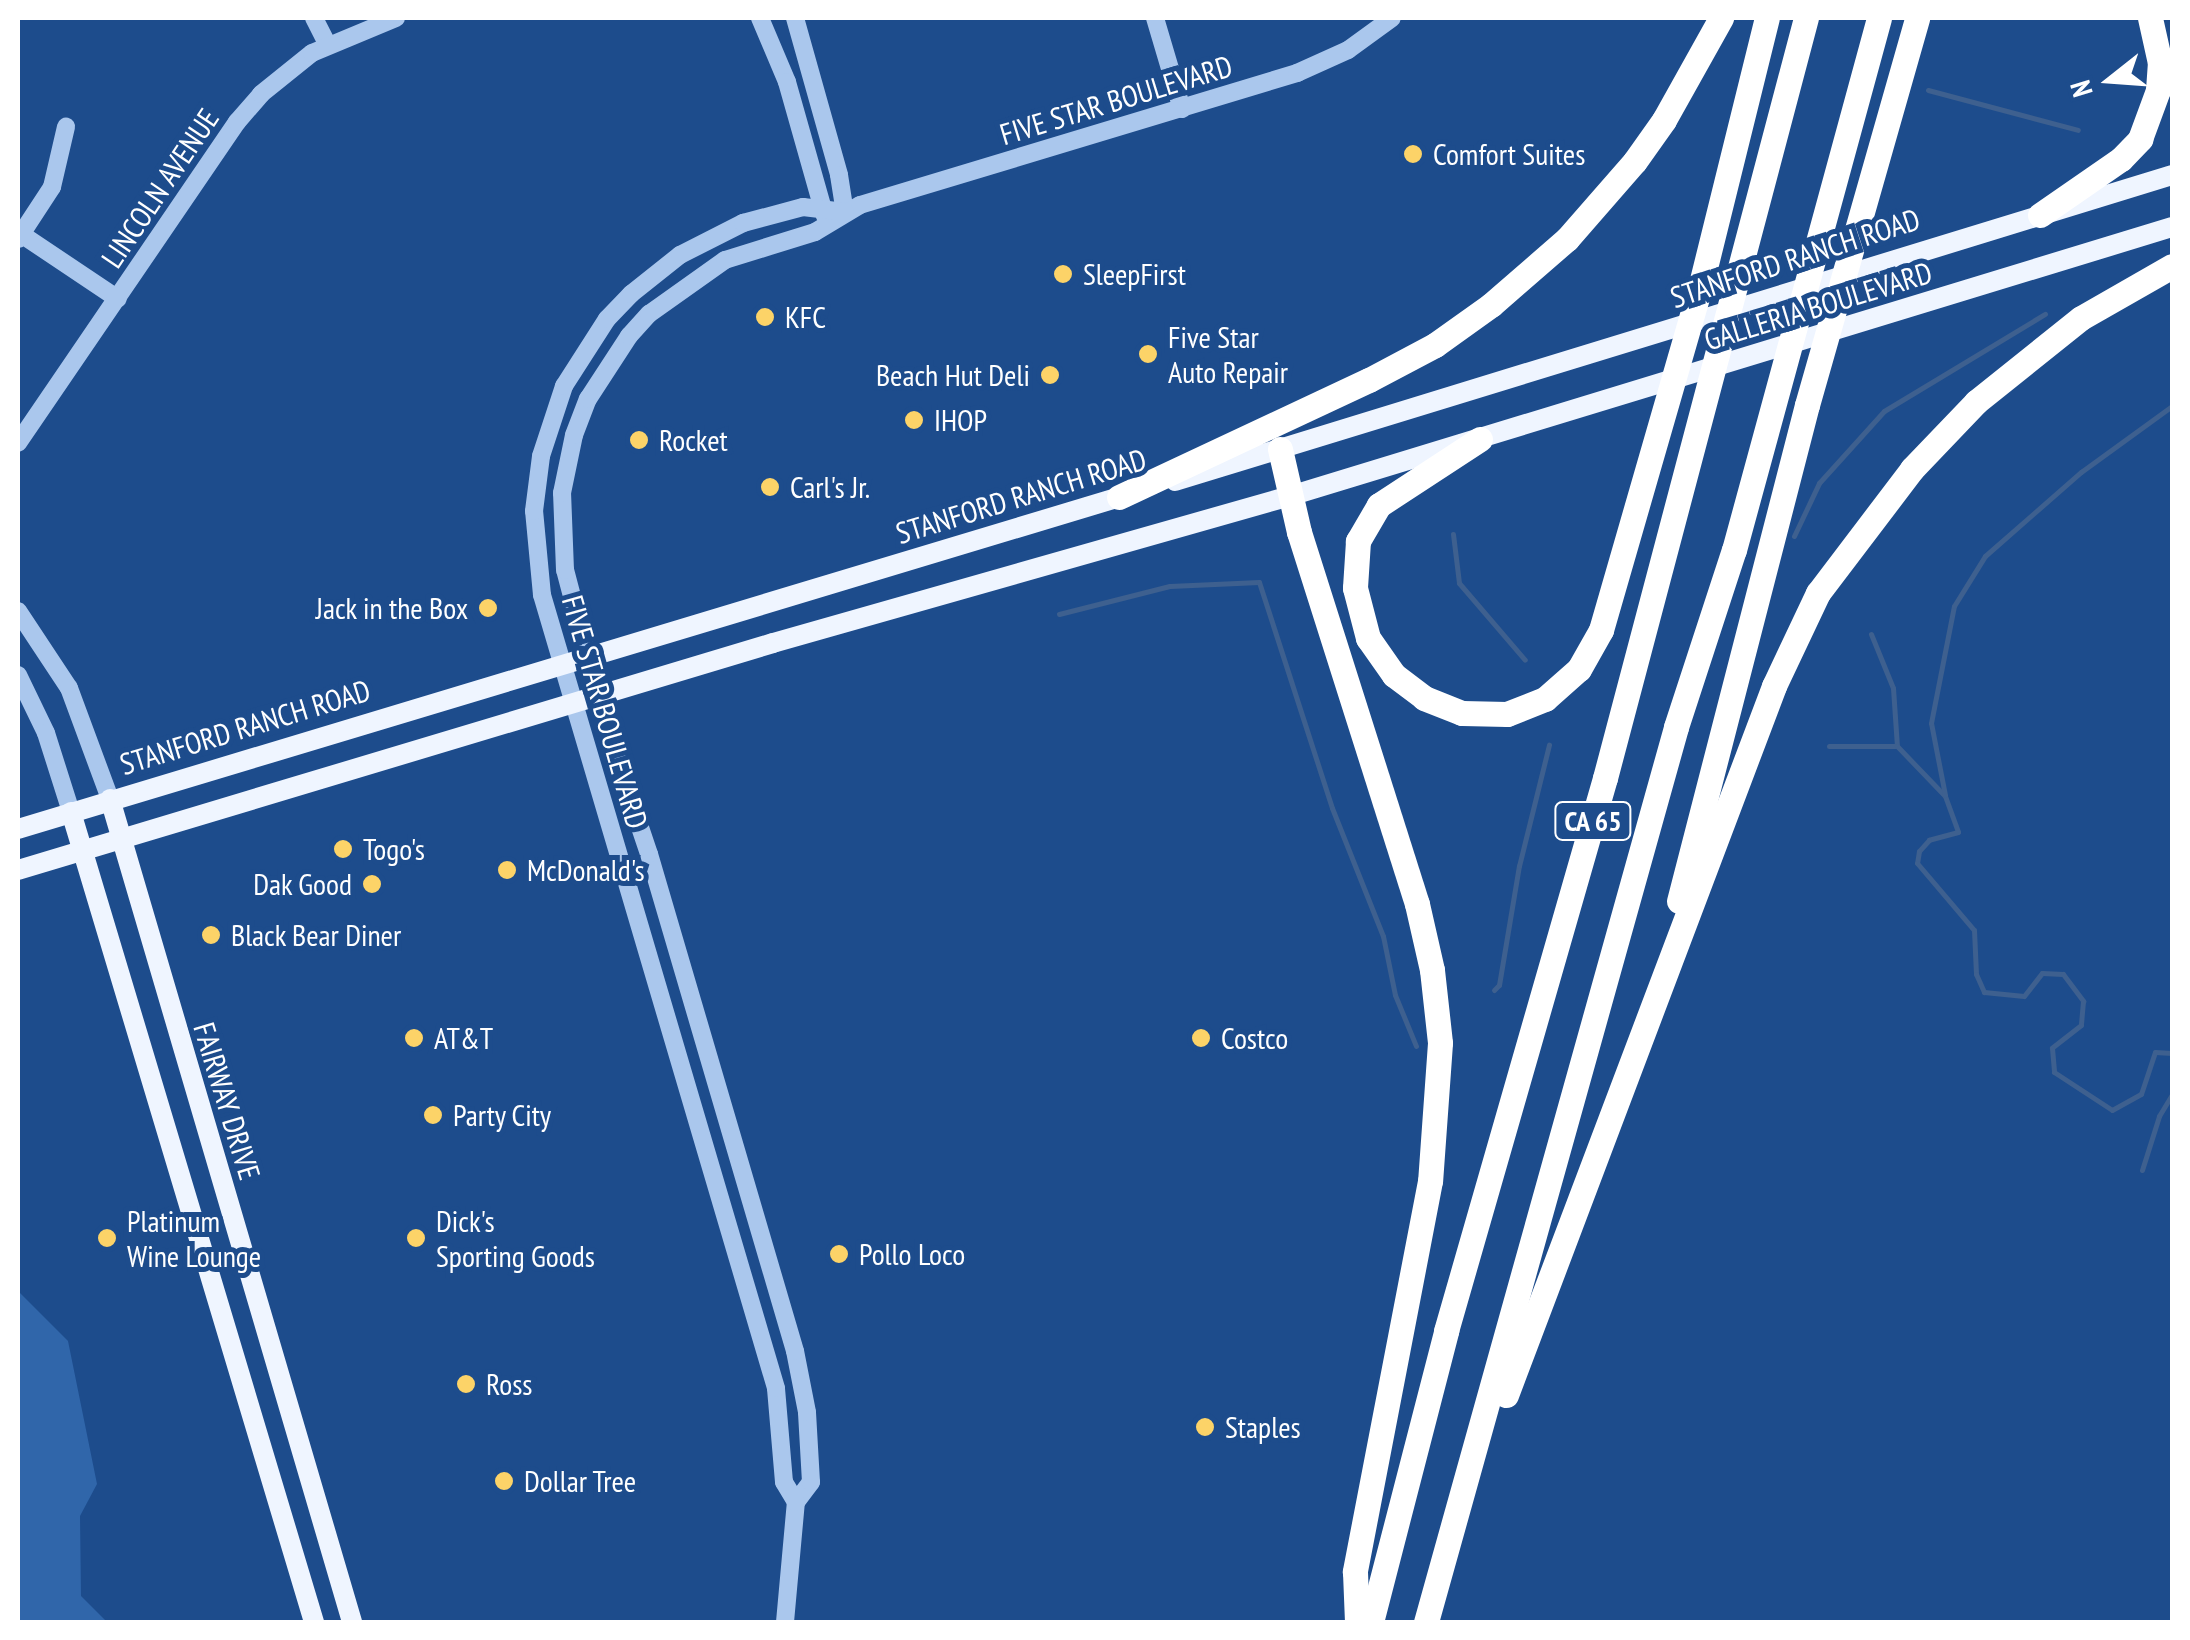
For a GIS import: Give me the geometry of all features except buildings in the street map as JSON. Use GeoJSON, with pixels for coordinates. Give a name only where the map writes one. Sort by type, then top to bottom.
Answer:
{"type":"FeatureCollection","features":[{"type":"Feature","properties":{"kind":"highway"},"geometry":{"type":"LineString","coordinates":[[1118,498],[1370,380],[1435,345],[1491,306],[1567,239],[1634,161],[1664,120],[1721,18]]}},
{"type":"Feature","properties":{"kind":"highway"},"geometry":{"type":"LineString","coordinates":[[1480,439],[1379,505],[1358,541],[1356,588],[1368,638],[1394,675],[1424,698],[1462,713],[1507,714],[1544,699],[1579,669],[1600,630],[1702,280],[1767,18]]}},
{"type":"Feature","properties":{"kind":"highway","name":"CA 65"},"geometry":{"type":"LineString","coordinates":[[1371,1622],[1446,1331],[1606,778],[1806,18]]}},
{"type":"Feature","properties":{"kind":"highway","name":"CA 65"},"geometry":{"type":"LineString","coordinates":[[1426,1622],[1676,727],[1734,550],[1879,18]]}},
{"type":"Feature","properties":{"kind":"highway"},"geometry":{"type":"LineString","coordinates":[[1636,1050],[1806,405],[1916,18]]}},
{"type":"Feature","properties":{"kind":"highway"},"geometry":{"type":"LineString","coordinates":[[2040,215],[2122,159],[2140,139],[2158,90],[2160,62],[2150,18]]}},
{"type":"Feature","properties":{"kind":"highway"},"geometry":{"type":"LineString","coordinates":[[1474,1458],[1506,1396],[1774,686],[1795,636],[1840,558],[1912,468],[2008,373],[2080,318],[2172,266]]}},
{"type":"Feature","properties":{"kind":"highway"},"geometry":{"type":"LineString","coordinates":[[1280,450],[1290,496],[1417,904],[1432,970],[1440,1044],[1430,1181],[1355,1572],[1357,1622]]}},
{"type":"Feature","properties":{"kind":"main road"},"geometry":{"type":"LineString","coordinates":[[2040,215],[2172,175]]}},
{"type":"Feature","properties":{"kind":"main road","name":"STANFORD RANCH ROAD"},"geometry":{"type":"LineString","coordinates":[[18,829],[1280,450],[2040,215]]}},
{"type":"Feature","properties":{"kind":"main road","name":"GALLERIA BOULEVARD"},"geometry":{"type":"LineString","coordinates":[[1480,439],[2172,227]]}},
{"type":"Feature","properties":{"kind":"main road"},"geometry":{"type":"LineString","coordinates":[[18,870],[1480,439]]}},
{"type":"Feature","properties":{"kind":"main road","name":"FAIRWAY DRIVE"},"geometry":{"type":"LineString","coordinates":[[110,799],[352,1622]]}},
{"type":"Feature","properties":{"kind":"main road"},"geometry":{"type":"LineString","coordinates":[[70,812],[314,1622]]}},
{"type":"Feature","properties":{"kind":"main road"},"geometry":{"type":"LineString","coordinates":[[221,1312],[255,1300]]}},
{"type":"Feature","properties":{"kind":"street"},"geometry":{"type":"LineString","coordinates":[[314,18],[327,44]]}},
{"type":"Feature","properties":{"kind":"street","name":"LINCOLN AVENUE"},"geometry":{"type":"LineString","coordinates":[[18,443],[237,122],[288,71],[327,44],[396,18]]}},
{"type":"Feature","properties":{"kind":"street"},"geometry":{"type":"LineString","coordinates":[[760,18],[787,82],[825,216]]}},
{"type":"Feature","properties":{"kind":"street"},"geometry":{"type":"LineString","coordinates":[[795,18],[839,176],[844,212]]}},
{"type":"Feature","properties":{"kind":"street"},"geometry":{"type":"LineString","coordinates":[[1155,18],[1182,109]]}},
{"type":"Feature","properties":{"kind":"street","name":"FIVE STAR BOULEVARD"},"geometry":{"type":"LineString","coordinates":[[796,1502],[784,1482],[780,1416],[767,1356],[542,595],[534,532],[536,490],[550,420],[564,386],[607,319],[680,254],[743,223],[802,208],[825,216],[844,212],[1182,109],[1322,63],[1392,18]]}},
{"type":"Feature","properties":{"kind":"street"},"geometry":{"type":"LineString","coordinates":[[66,128],[52,187],[19,236],[118,298]]}},
{"type":"Feature","properties":{"kind":"street","name":"FIVE STAR BOULEVARD"},"geometry":{"type":"LineString","coordinates":[[785,1622],[796,1502],[811,1482],[806,1412],[795,1351],[656,877],[586,656],[564,570],[562,493],[574,436],[588,399],[618,351],[649,314],[725,260],[815,232],[825,216]]}},
{"type":"Feature","properties":{"kind":"street"},"geometry":{"type":"LineString","coordinates":[[649,314],[681,268],[680,254]]}},
{"type":"Feature","properties":{"kind":"street"},"geometry":{"type":"LineString","coordinates":[[550,420],[560,432],[557,464],[562,493]]}},
{"type":"Feature","properties":{"kind":"street","name":"FAIRWAY DRIVE"},"geometry":{"type":"LineString","coordinates":[[18,611],[70,688],[110,799]]}},
{"type":"Feature","properties":{"kind":"street"},"geometry":{"type":"LineString","coordinates":[[18,675],[46,733],[70,812]]}},
{"type":"Feature","properties":{"kind":"street"},"geometry":{"type":"LineString","coordinates":[[626,885],[656,877]]}},
{"type":"Feature","properties":{"kind":"shaded area"},"geometry":{"type":"Polygon","coordinates":[[[18,1291],[68,1341],[97,1484],[80,1516],[81,1596],[107,1622],[18,1622],[18,1291]]]}},
{"type":"Feature","properties":{"kind":"waterway"},"geometry":{"type":"LineString","coordinates":[[1928,90],[2078,130]]}},
{"type":"Feature","properties":{"kind":"waterway"},"geometry":{"type":"LineString","coordinates":[[1794,536],[1819,483],[1884,411],[2045,314]]}},
{"type":"Feature","properties":{"kind":"waterway"},"geometry":{"type":"LineString","coordinates":[[1945,795],[1931,723],[1954,606],[1985,556],[2081,472],[2172,406]]}},
{"type":"Feature","properties":{"kind":"waterway"},"geometry":{"type":"LineString","coordinates":[[1453,534],[1459,583],[1525,660]]}},
{"type":"Feature","properties":{"kind":"waterway"},"geometry":{"type":"LineString","coordinates":[[1059,614],[1170,586],[1259,582],[1332,808],[1383,936],[1395,995],[1416,1046]]}},
{"type":"Feature","properties":{"kind":"waterway"},"geometry":{"type":"LineString","coordinates":[[1871,634],[1893,688],[1897,746]]}},
{"type":"Feature","properties":{"kind":"waterway"},"geometry":{"type":"LineString","coordinates":[[1494,990],[1499,985],[1519,866],[1549,745]]}},
{"type":"Feature","properties":{"kind":"waterway"},"geometry":{"type":"LineString","coordinates":[[1829,746],[1897,746],[1945,796],[1958,832],[1929,840],[1919,851],[1917,863],[1974,930],[1976,974],[1984,992],[2024,996],[2042,973],[2063,974],[2083,1001],[2081,1025],[2052,1048],[2054,1072],[2112,1110],[2141,1094],[2155,1052],[2172,1053]]}},
{"type":"Feature","properties":{"kind":"waterway"},"geometry":{"type":"LineString","coordinates":[[2142,1170],[2159,1116],[2172,1094]]}},
{"type":"Feature","properties":{"kind":"place","name":"Comfort Suites"},"geometry":{"type":"Point","coordinates":[1413,154]}},
{"type":"Feature","properties":{"kind":"place","name":"SleepFirst"},"geometry":{"type":"Point","coordinates":[1063,274]}},
{"type":"Feature","properties":{"kind":"place","name":"KFC"},"geometry":{"type":"Point","coordinates":[765,317]}},
{"type":"Feature","properties":{"kind":"place","name":"Five Star Auto Repair"},"geometry":{"type":"Point","coordinates":[1148,354]}},
{"type":"Feature","properties":{"kind":"place","name":"Beach Hut Deli"},"geometry":{"type":"Point","coordinates":[1050,375]}},
{"type":"Feature","properties":{"kind":"place","name":"IHOP"},"geometry":{"type":"Point","coordinates":[914,420]}},
{"type":"Feature","properties":{"kind":"place","name":"Rocket"},"geometry":{"type":"Point","coordinates":[639,440]}},
{"type":"Feature","properties":{"kind":"place","name":"Carl's Jr."},"geometry":{"type":"Point","coordinates":[770,487]}},
{"type":"Feature","properties":{"kind":"place","name":"Jack in the Box"},"geometry":{"type":"Point","coordinates":[488,608]}},
{"type":"Feature","properties":{"kind":"place","name":"Togo's"},"geometry":{"type":"Point","coordinates":[343,849]}},
{"type":"Feature","properties":{"kind":"place","name":"McDonald's"},"geometry":{"type":"Point","coordinates":[507,870]}},
{"type":"Feature","properties":{"kind":"place","name":"Dak Good"},"geometry":{"type":"Point","coordinates":[372,884]}},
{"type":"Feature","properties":{"kind":"place","name":"Black Bear Diner"},"geometry":{"type":"Point","coordinates":[211,935]}},
{"type":"Feature","properties":{"kind":"place","name":"AT&T"},"geometry":{"type":"Point","coordinates":[414,1038]}},
{"type":"Feature","properties":{"kind":"place","name":"Costco"},"geometry":{"type":"Point","coordinates":[1201,1038]}},
{"type":"Feature","properties":{"kind":"place","name":"Party City"},"geometry":{"type":"Point","coordinates":[433,1115]}},
{"type":"Feature","properties":{"kind":"place","name":"Platinum Wine Lounge"},"geometry":{"type":"Point","coordinates":[107,1238]}},
{"type":"Feature","properties":{"kind":"place","name":"Dick's Sporting Goods"},"geometry":{"type":"Point","coordinates":[416,1238]}},
{"type":"Feature","properties":{"kind":"place","name":"Pollo Loco"},"geometry":{"type":"Point","coordinates":[839,1254]}},
{"type":"Feature","properties":{"kind":"place","name":"Ross"},"geometry":{"type":"Point","coordinates":[466,1384]}},
{"type":"Feature","properties":{"kind":"place","name":"Staples"},"geometry":{"type":"Point","coordinates":[1205,1427]}},
{"type":"Feature","properties":{"kind":"place","name":"Dollar Tree"},"geometry":{"type":"Point","coordinates":[504,1481]}}]}
